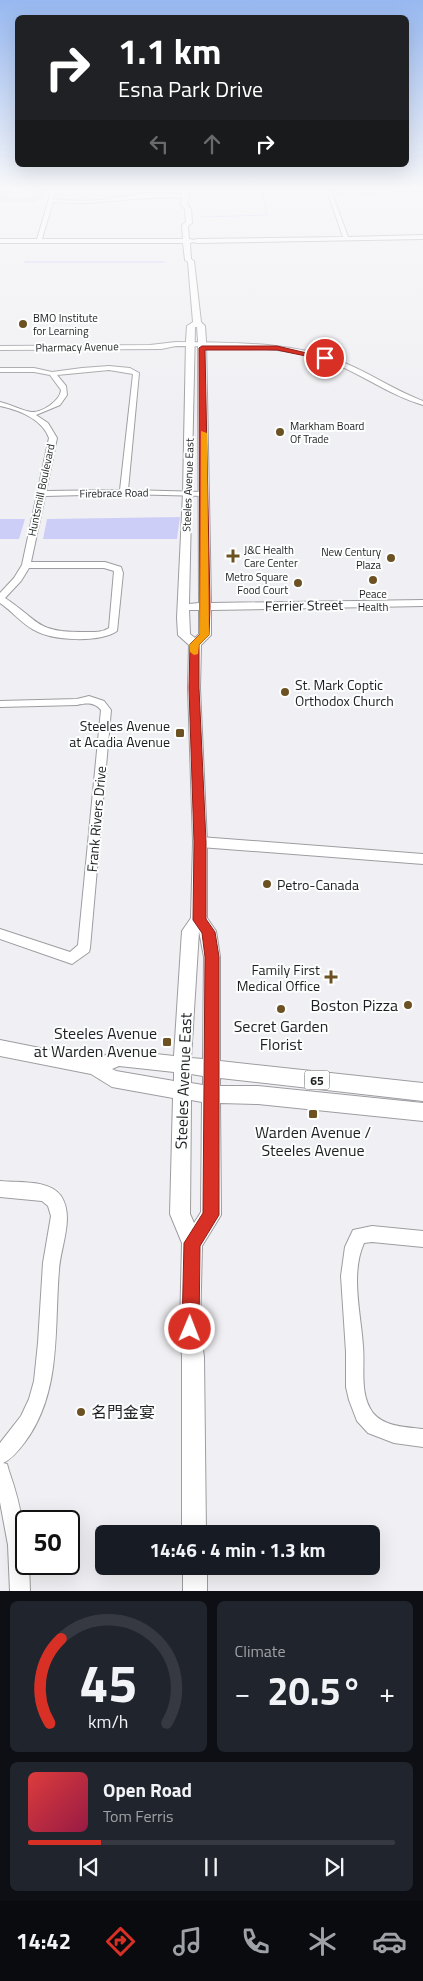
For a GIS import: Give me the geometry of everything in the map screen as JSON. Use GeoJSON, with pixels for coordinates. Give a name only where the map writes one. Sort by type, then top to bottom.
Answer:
{"type":"FeatureCollection","features":[{"type":"Feature","properties":{"kind":"main road","name":"Steeles Avenue East"},"geometry":{"type":"LineString","coordinates":[[194,262],[196,323]]}},
{"type":"Feature","properties":{"kind":"main road","name":"Steeles Avenue East"},"geometry":{"type":"LineString","coordinates":[[195,644],[184,635],[184,607],[190,346],[191,326],[196,323]]}},
{"type":"Feature","properties":{"kind":"main road","name":"Steeles Avenue East"},"geometry":{"type":"LineString","coordinates":[[192,1243],[211,1215],[212,957],[208,932],[199,920],[200,842],[194,688],[195,644],[204,635],[205,607],[202,346],[201,326],[196,323]]}},
{"type":"Feature","properties":{"kind":"main road","name":"Ferrier Street"},"geometry":{"type":"LineString","coordinates":[[184,607],[423,604]]}},
{"type":"Feature","properties":{"kind":"main road","name":"Steeles Avenue East"},"geometry":{"type":"LineString","coordinates":[[194,1525],[193,1357],[190,1329],[192,1243],[180,1214],[182,1064],[190,931],[199,920]]}},
{"type":"Feature","properties":{"kind":"main road"},"geometry":{"type":"LineString","coordinates":[[0,1048],[95,1067],[112,1079],[182,1091]]}},
{"type":"Feature","properties":{"kind":"main road"},"geometry":{"type":"LineString","coordinates":[[95,1067],[119,1058],[211,1067]]}},
{"type":"Feature","properties":{"kind":"main road","name":"65"},"geometry":{"type":"LineString","coordinates":[[211,1067],[423,1092]]}},
{"type":"Feature","properties":{"kind":"main road","name":"65"},"geometry":{"type":"LineString","coordinates":[[182,1091],[258,1095],[423,1112]]}},
{"type":"Feature","properties":{"kind":"main road"},"geometry":{"type":"LineString","coordinates":[[194,1575],[195,1591]]}},
{"type":"Feature","properties":{"kind":"street","name":"Pharmacy Avenue"},"geometry":{"type":"LineString","coordinates":[[0,348],[154,346],[277,348],[325,358],[398,394],[423,403]]}},
{"type":"Feature","properties":{"kind":"street"},"geometry":{"type":"LineString","coordinates":[[0,370],[34,370],[52,374],[80,369],[127,369],[136,373],[124,492]]}},
{"type":"Feature","properties":{"kind":"street"},"geometry":{"type":"LineString","coordinates":[[31,414],[53,406],[62,399],[64,391],[52,374]]}},
{"type":"Feature","properties":{"kind":"street","name":"Huntsmill Boulevard"},"geometry":{"type":"LineString","coordinates":[[0,404],[24,410],[31,414],[50,430],[53,438],[26,565],[18,579],[0,598]]}},
{"type":"Feature","properties":{"kind":"street","name":"Firebrace Road"},"geometry":{"type":"LineString","coordinates":[[40,494],[124,492],[204,494]]}},
{"type":"Feature","properties":{"kind":"street"},"geometry":{"type":"LineString","coordinates":[[0,598],[18,611],[28,623],[45,632],[60,635],[100,635],[114,629],[118,569],[106,565],[26,565]]}},
{"type":"Feature","properties":{"kind":"street","name":"Frank Rivers Drive"},"geometry":{"type":"LineString","coordinates":[[0,704],[89,700],[100,703],[106,710],[84,948],[72,958],[0,934]]}},
{"type":"Feature","properties":{"kind":"street"},"geometry":{"type":"LineString","coordinates":[[200,842],[423,859]]}},
{"type":"Feature","properties":{"kind":"street"},"geometry":{"type":"LineString","coordinates":[[0,1188],[44,1193],[53,1199],[58,1207],[58,1225],[52,1254],[41,1388],[25,1426],[0,1455]]}},
{"type":"Feature","properties":{"kind":"street"},"geometry":{"type":"LineString","coordinates":[[423,1239],[372,1234],[359,1236],[353,1244],[350,1271],[355,1388],[364,1415],[369,1422],[380,1429],[423,1438]]}},
{"type":"Feature","properties":{"kind":"street"},"geometry":{"type":"LineString","coordinates":[[0,1471],[8,1494],[16,1529],[20,1566],[20,1591]]}},
{"type":"Feature","properties":{"kind":"shaded area"},"geometry":{"type":"Polygon","coordinates":[[[180,517],[177,539],[43,539],[47,519],[180,517]]]}},
{"type":"Feature","properties":{"kind":"shaded area"},"geometry":{"type":"Polygon","coordinates":[[[0,519],[25,519],[19,539],[0,539],[0,519]]]}},
{"type":"Feature","properties":{"kind":"slow traffic"},"geometry":{"type":"LineString","coordinates":[[194,652],[195,644],[204,635],[203,433]]}},
{"type":"Feature","properties":{"kind":"place","name":"BMO Institute for Learning"},"geometry":{"type":"Point","coordinates":[23,324]}},
{"type":"Feature","properties":{"kind":"place","name":"Markham Board Of Trade"},"geometry":{"type":"Point","coordinates":[280,432]}},
{"type":"Feature","properties":{"kind":"place","name":"J&C Health Care Center"},"geometry":{"type":"Point","coordinates":[233,556]}},
{"type":"Feature","properties":{"kind":"place","name":"New Century Plaza"},"geometry":{"type":"Point","coordinates":[391,558]}},
{"type":"Feature","properties":{"kind":"place","name":"Peace Health"},"geometry":{"type":"Point","coordinates":[373,580]}},
{"type":"Feature","properties":{"kind":"place","name":"Metro Square Food Court"},"geometry":{"type":"Point","coordinates":[298,583]}},
{"type":"Feature","properties":{"kind":"place","name":"St. Mark Coptic Orthodox Church"},"geometry":{"type":"Point","coordinates":[285,692]}},
{"type":"Feature","properties":{"kind":"place","name":"Steeles Avenue at Acadia Avenue"},"geometry":{"type":"Point","coordinates":[180,733]}},
{"type":"Feature","properties":{"kind":"place","name":"Petro-Canada"},"geometry":{"type":"Point","coordinates":[267,884]}},
{"type":"Feature","properties":{"kind":"place","name":"Family First Medical Office"},"geometry":{"type":"Point","coordinates":[331,977]}},
{"type":"Feature","properties":{"kind":"place","name":"Boston Pizza"},"geometry":{"type":"Point","coordinates":[408,1005]}},
{"type":"Feature","properties":{"kind":"place","name":"Secret Garden Florist"},"geometry":{"type":"Point","coordinates":[281,1009]}},
{"type":"Feature","properties":{"kind":"place","name":"Steeles Avenue at Warden Avenue"},"geometry":{"type":"Point","coordinates":[167,1042]}},
{"type":"Feature","properties":{"kind":"place","name":"Warden Avenue / Steeles Avenue"},"geometry":{"type":"Point","coordinates":[313,1114]}},
{"type":"Feature","properties":{"kind":"place","name":"名門金宴"},"geometry":{"type":"Point","coordinates":[81,1412]}},
{"type":"Feature","properties":{"kind":"route"},"geometry":{"type":"LineString","coordinates":[[190,1329],[192,1243],[211,1215],[212,957],[208,932],[199,920],[200,842],[194,688],[195,644],[204,635],[205,607],[202,348],[230,346],[277,348],[325,358]]}}]}
